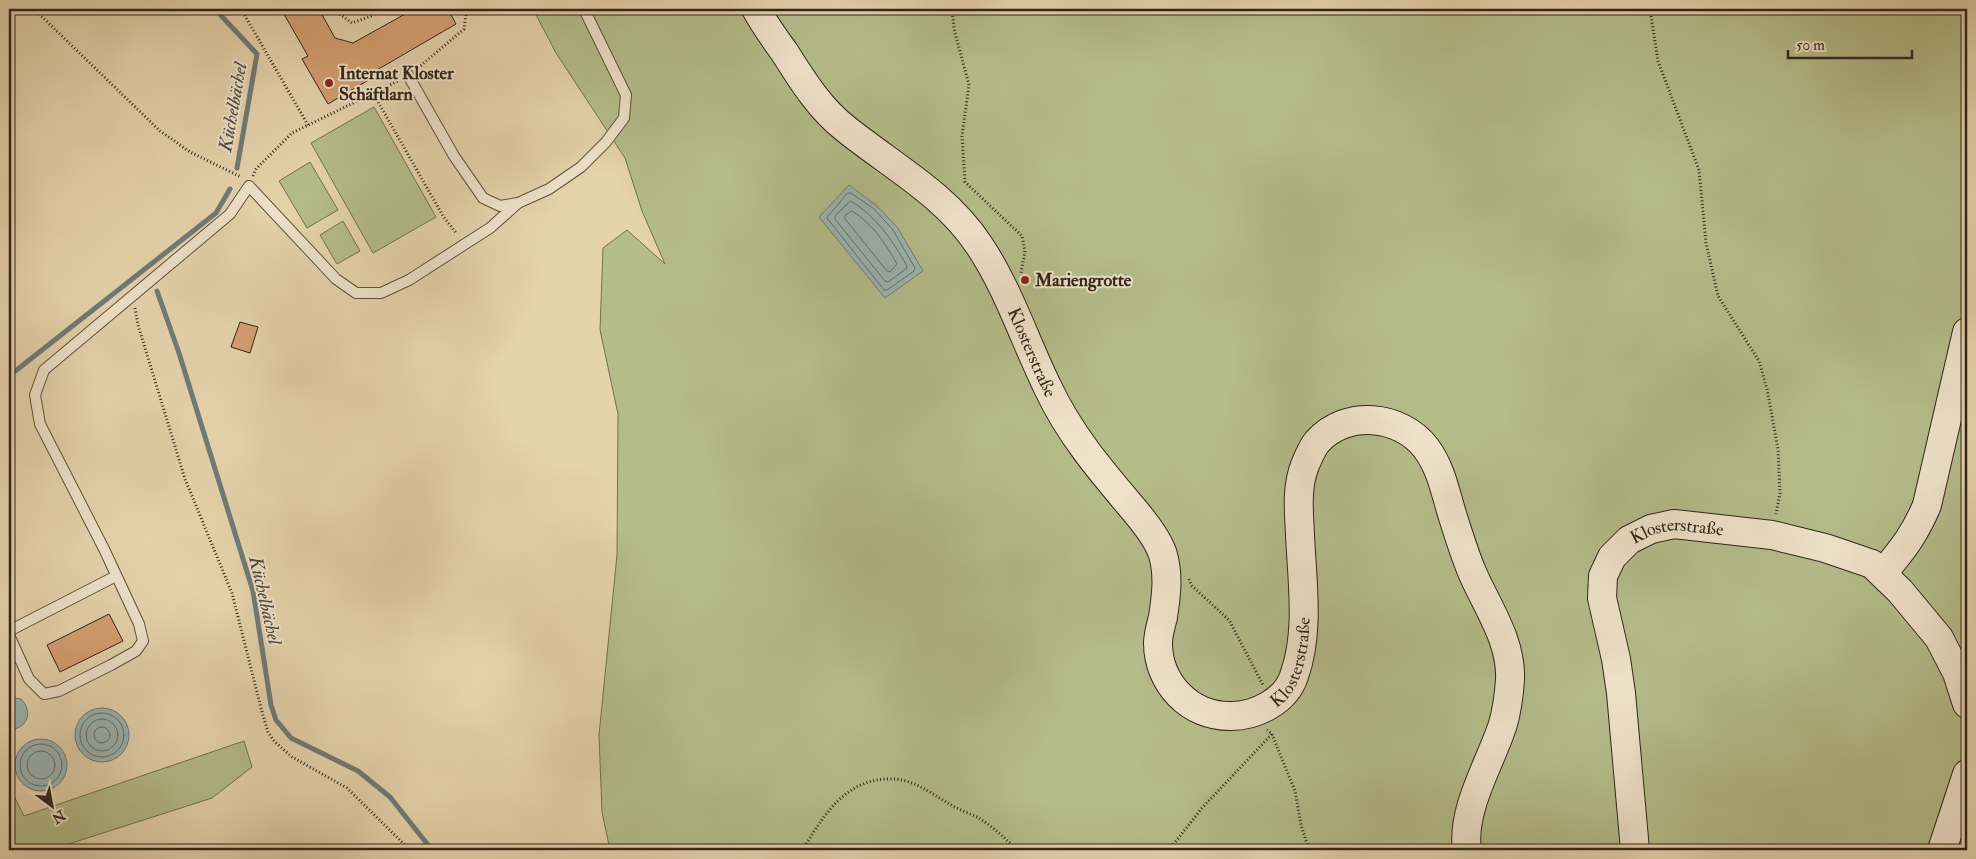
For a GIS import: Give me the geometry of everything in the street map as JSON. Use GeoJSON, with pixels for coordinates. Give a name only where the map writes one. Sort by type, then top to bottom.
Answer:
{"type":"FeatureCollection","features":[{"type":"Feature","properties":{"kind":"main road","name":"Klosterstraße"},"geometry":{"type":"LineString","coordinates":[[756,9],[808,89],[842,127],[922,186],[952,212],[979,245],[1000,282],[1049,392],[1076,439],[1139,516],[1163,552],[1167,580],[1158,644],[1164,675],[1183,701],[1207,713],[1229,716],[1262,708],[1293,682],[1302,648],[1303,608],[1298,493],[1304,468],[1316,443],[1338,426],[1361,420],[1383,421],[1406,429],[1426,448],[1442,476],[1465,554],[1505,641],[1510,674],[1503,722],[1473,804],[1466,838],[1467,850]]}},
{"type":"Feature","properties":{"kind":"main road"},"geometry":{"type":"LineString","coordinates":[[1883,573],[1917,530],[1927,505],[1967,332]]}},
{"type":"Feature","properties":{"kind":"main road","name":"Klosterstraße"},"geometry":{"type":"LineString","coordinates":[[1635,850],[1621,693],[1616,659],[1602,598],[1602,576],[1612,557],[1629,540],[1651,529],[1674,524],[1772,534],[1858,558],[1872,564],[1883,573],[1938,638],[1957,673],[1967,704]]}},
{"type":"Feature","properties":{"kind":"main road"},"geometry":{"type":"LineString","coordinates":[[1942,850],[1967,774]]}},
{"type":"Feature","properties":{"kind":"lane"},"geometry":{"type":"LineString","coordinates":[[408,75],[454,156],[483,198],[500,206],[518,203],[549,189],[581,167],[606,142],[624,118],[626,95],[584,9]]}},
{"type":"Feature","properties":{"kind":"lane"},"geometry":{"type":"LineString","coordinates":[[9,635],[29,679],[44,694],[59,691],[112,666],[136,651],[143,641],[139,624],[104,549],[40,424],[35,395],[44,370],[230,214],[250,182],[336,279],[356,293],[381,293],[410,280],[490,228],[518,203]]}},
{"type":"Feature","properties":{"kind":"lane"},"geometry":{"type":"LineString","coordinates":[[9,631],[116,576]]}},
{"type":"Feature","properties":{"kind":"path"},"geometry":{"type":"LineString","coordinates":[[34,9],[160,131],[190,152],[250,182],[256,169],[292,133],[408,75],[464,29],[466,14],[464,9]]}},
{"type":"Feature","properties":{"kind":"path"},"geometry":{"type":"LineString","coordinates":[[241,9],[308,125]]}},
{"type":"Feature","properties":{"kind":"path"},"geometry":{"type":"LineString","coordinates":[[335,9],[352,23],[371,16],[381,9]]}},
{"type":"Feature","properties":{"kind":"path"},"geometry":{"type":"LineString","coordinates":[[952,9],[954,29],[969,85],[962,136],[965,182],[1022,236],[1025,251],[1020,276]]}},
{"type":"Feature","properties":{"kind":"path"},"geometry":{"type":"LineString","coordinates":[[1650,9],[1658,61],[1699,170],[1706,244],[1718,296],[1759,361],[1767,389],[1778,449],[1780,493],[1772,534]]}},
{"type":"Feature","properties":{"kind":"path"},"geometry":{"type":"LineString","coordinates":[[373,93],[443,216],[466,244]]}},
{"type":"Feature","properties":{"kind":"path"},"geometry":{"type":"LineString","coordinates":[[133,297],[138,325],[185,479],[232,594],[268,732],[274,742],[292,757],[347,788],[410,850]]}},
{"type":"Feature","properties":{"kind":"path"},"geometry":{"type":"LineString","coordinates":[[1186,571],[1192,586],[1229,620],[1295,791],[1301,825],[1309,850]]}},
{"type":"Feature","properties":{"kind":"path"},"geometry":{"type":"LineString","coordinates":[[1168,850],[1202,808],[1272,734]]}},
{"type":"Feature","properties":{"kind":"path"},"geometry":{"type":"LineString","coordinates":[[803,850],[820,820],[841,797],[864,782],[893,779],[912,784],[959,810],[983,820],[1017,850]]}},
{"type":"Feature","properties":{"kind":"green space"},"geometry":{"type":"Polygon","coordinates":[[[533,9],[1967,9],[1967,850],[610,850],[602,812],[599,735],[617,555],[618,414],[600,330],[603,248],[627,230],[665,264],[642,211],[625,158],[556,53],[533,9]]]}},
{"type":"Feature","properties":{"kind":"green space"},"geometry":{"type":"Polygon","coordinates":[[[374,107],[436,217],[373,253],[311,143],[374,107]]]}},
{"type":"Feature","properties":{"kind":"green space"},"geometry":{"type":"Polygon","coordinates":[[[310,162],[338,210],[307,228],[279,181],[310,162]]]}},
{"type":"Feature","properties":{"kind":"green space"},"geometry":{"type":"Polygon","coordinates":[[[343,221],[360,251],[337,264],[320,235],[343,221]]]}},
{"type":"Feature","properties":{"kind":"green space"},"geometry":{"type":"Polygon","coordinates":[[[244,741],[252,767],[212,798],[50,850],[9,850],[9,786],[24,816],[244,741]]]}},
{"type":"Feature","properties":{"kind":"water"},"geometry":{"type":"Polygon","coordinates":[[[849,185],[877,206],[897,227],[923,271],[885,298],[819,217],[849,185]]]}},
{"type":"Feature","properties":{"kind":"water"},"geometry":{"type":"Polygon","coordinates":[[[9,697],[21,699],[25,704],[28,714],[27,719],[20,727],[9,730],[9,697]]]}},
{"type":"Feature","properties":{"kind":"water"},"geometry":{"type":"Polygon","coordinates":[[[102,708],[112,710],[121,716],[127,725],[129,735],[127,745],[121,754],[112,760],[102,762],[92,760],[83,754],[77,745],[75,735],[77,725],[83,716],[92,710],[102,708]]]}},
{"type":"Feature","properties":{"kind":"water"},"geometry":{"type":"Polygon","coordinates":[[[41,739],[51,741],[59,747],[65,755],[67,765],[65,775],[59,783],[51,789],[41,791],[31,789],[23,783],[17,775],[15,765],[17,755],[23,747],[31,741],[41,739]]]}},
{"type":"Feature","properties":{"kind":"building"},"geometry":{"type":"Polygon","coordinates":[[[281,9],[319,9],[335,38],[353,43],[414,9],[448,9],[456,24],[370,74],[372,78],[328,104],[302,59],[308,56],[281,9]]]}},
{"type":"Feature","properties":{"kind":"building"},"geometry":{"type":"Polygon","coordinates":[[[240,322],[258,327],[250,353],[231,347],[240,322]]]}},
{"type":"Feature","properties":{"kind":"building"},"geometry":{"type":"Polygon","coordinates":[[[109,614],[123,641],[60,672],[47,645],[109,614]]]}},
{"type":"Feature","properties":{"kind":"waterway","name":"Küchelbächel"},"geometry":{"type":"LineString","coordinates":[[215,9],[257,54],[237,168]]}},
{"type":"Feature","properties":{"kind":"waterway"},"geometry":{"type":"LineString","coordinates":[[9,376],[216,213],[230,189]]}},
{"type":"Feature","properties":{"kind":"waterway","name":"Küchelbächel"},"geometry":{"type":"LineString","coordinates":[[157,291],[179,353],[253,591],[271,705],[276,720],[291,738],[358,771],[390,797],[432,850]]}},
{"type":"Feature","properties":{"kind":"place","name":"Internat Kloster Schäftlarn"},"geometry":{"type":"Point","coordinates":[329,83]}},
{"type":"Feature","properties":{"kind":"place","name":"Mariengrotte"},"geometry":{"type":"Point","coordinates":[1025,280]}}]}
